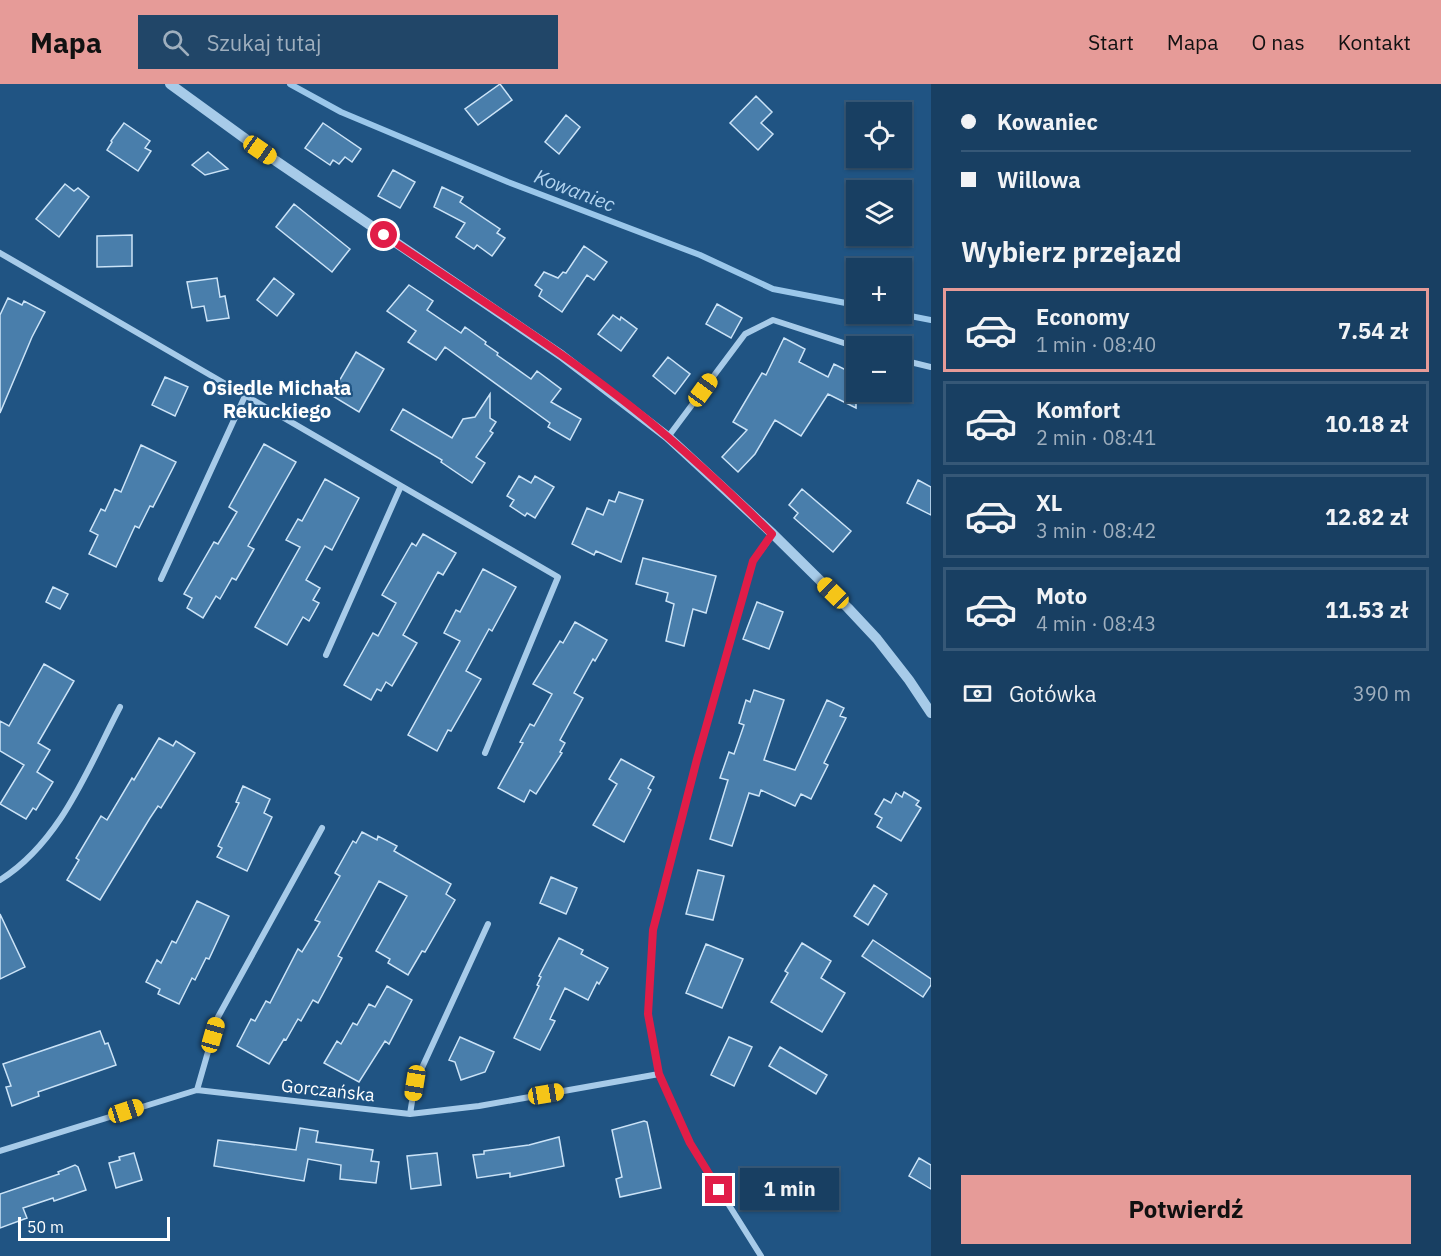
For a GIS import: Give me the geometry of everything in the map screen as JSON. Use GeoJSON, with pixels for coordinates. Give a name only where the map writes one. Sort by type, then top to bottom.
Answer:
{"type":"FeatureCollection","features":[{"type":"Feature","properties":{"kind":"street"},"geometry":{"type":"LineString","coordinates":[[170,84],[276,162],[561,355],[668,437],[848,608],[909,680],[931,713]]}},
{"type":"Feature","properties":{"kind":"street"},"geometry":{"type":"LineString","coordinates":[[0,253],[558,577],[485,753]]}},
{"type":"Feature","properties":{"kind":"street"},"geometry":{"type":"LineString","coordinates":[[668,437],[745,334],[754,329],[773,320],[846,344]]}},
{"type":"Feature","properties":{"kind":"street"},"geometry":{"type":"LineString","coordinates":[[912,362],[931,367]]}},
{"type":"Feature","properties":{"kind":"street"},"geometry":{"type":"LineString","coordinates":[[161,579],[245,396]]}},
{"type":"Feature","properties":{"kind":"street"},"geometry":{"type":"LineString","coordinates":[[326,655],[401,486]]}},
{"type":"Feature","properties":{"kind":"street"},"geometry":{"type":"LineString","coordinates":[[761,1256],[690,1143],[659,1074],[648,1014],[653,930],[697,759],[753,561],[772,534]]}},
{"type":"Feature","properties":{"kind":"street"},"geometry":{"type":"LineString","coordinates":[[0,880],[14,872],[41,846],[67,808],[120,707]]}},
{"type":"Feature","properties":{"kind":"street"},"geometry":{"type":"LineString","coordinates":[[197,1090],[218,1017],[322,828]]}},
{"type":"Feature","properties":{"kind":"street"},"geometry":{"type":"LineString","coordinates":[[410,1114],[415,1083],[488,924]]}},
{"type":"Feature","properties":{"kind":"street","name":"Gorczańska"},"geometry":{"type":"LineString","coordinates":[[0,1151],[197,1090],[410,1114],[479,1106],[659,1074]]}},
{"type":"Feature","properties":{"kind":"building"},"geometry":{"type":"Polygon","coordinates":[[[500,84],[512,100],[478,125],[465,109],[500,84]]]}},
{"type":"Feature","properties":{"kind":"building"},"geometry":{"type":"Polygon","coordinates":[[[756,96],[772,112],[761,123],[773,134],[758,150],[730,123],[756,96]]]}},
{"type":"Feature","properties":{"kind":"building"},"geometry":{"type":"Polygon","coordinates":[[[566,115],[580,127],[559,154],[545,142],[566,115]]]}},
{"type":"Feature","properties":{"kind":"building"},"geometry":{"type":"Polygon","coordinates":[[[124,123],[150,141],[145,148],[151,151],[138,171],[107,150],[124,123]]]}},
{"type":"Feature","properties":{"kind":"building"},"geometry":{"type":"Polygon","coordinates":[[[323,123],[361,149],[352,162],[345,157],[339,164],[333,160],[330,165],[305,148],[323,123]]]}},
{"type":"Feature","properties":{"kind":"building"},"geometry":{"type":"Polygon","coordinates":[[[208,152],[228,169],[205,175],[192,165],[208,152]]]}},
{"type":"Feature","properties":{"kind":"building"},"geometry":{"type":"Polygon","coordinates":[[[393,170],[415,182],[400,208],[378,196],[393,170]]]}},
{"type":"Feature","properties":{"kind":"building"},"geometry":{"type":"Polygon","coordinates":[[[65,184],[74,191],[78,188],[89,197],[59,237],[36,219],[65,184]]]}},
{"type":"Feature","properties":{"kind":"building"},"geometry":{"type":"Polygon","coordinates":[[[442,187],[463,197],[460,202],[500,229],[497,233],[505,238],[492,256],[477,245],[474,249],[456,237],[465,223],[434,207],[442,187]]]}},
{"type":"Feature","properties":{"kind":"building"},"geometry":{"type":"Polygon","coordinates":[[[294,204],[350,249],[332,272],[276,227],[294,204]]]}},
{"type":"Feature","properties":{"kind":"building"},"geometry":{"type":"Polygon","coordinates":[[[132,235],[132,266],[97,267],[97,236],[132,235]]]}},
{"type":"Feature","properties":{"kind":"building"},"geometry":{"type":"Polygon","coordinates":[[[584,246],[607,262],[594,280],[587,275],[562,312],[539,296],[542,290],[535,285],[544,272],[558,278],[563,272],[566,273],[584,246]]]}},
{"type":"Feature","properties":{"kind":"building"},"geometry":{"type":"Polygon","coordinates":[[[217,278],[220,297],[225,296],[229,318],[207,321],[204,306],[192,308],[187,282],[217,278]]]}},
{"type":"Feature","properties":{"kind":"building"},"geometry":{"type":"Polygon","coordinates":[[[274,278],[294,294],[277,316],[257,300],[274,278]]]}},
{"type":"Feature","properties":{"kind":"building"},"geometry":{"type":"Polygon","coordinates":[[[409,285],[433,301],[427,310],[461,333],[465,327],[486,342],[485,344],[498,353],[497,355],[531,379],[537,371],[561,389],[551,402],[581,419],[570,440],[548,427],[550,423],[445,347],[436,360],[408,342],[416,331],[387,311],[409,285]]]}},
{"type":"Feature","properties":{"kind":"building"},"geometry":{"type":"Polygon","coordinates":[[[8,298],[22,305],[24,301],[45,312],[0,413],[0,315],[8,298]]]}},
{"type":"Feature","properties":{"kind":"building"},"geometry":{"type":"Polygon","coordinates":[[[717,304],[742,318],[731,338],[706,324],[717,304]]]}},
{"type":"Feature","properties":{"kind":"building"},"geometry":{"type":"Polygon","coordinates":[[[613,315],[620,320],[621,317],[637,329],[621,351],[598,334],[613,315]]]}},
{"type":"Feature","properties":{"kind":"building"},"geometry":{"type":"Polygon","coordinates":[[[784,338],[805,349],[799,362],[828,377],[834,364],[846,370],[846,402],[856,402],[856,408],[828,394],[801,436],[775,420],[755,454],[738,472],[722,457],[747,430],[733,422],[762,373],[766,375],[784,338]]]}},
{"type":"Feature","properties":{"kind":"building"},"geometry":{"type":"Polygon","coordinates":[[[356,352],[384,369],[359,412],[331,395],[356,352]]]}},
{"type":"Feature","properties":{"kind":"building"},"geometry":{"type":"Polygon","coordinates":[[[668,357],[690,374],[675,394],[653,376],[668,357]]]}},
{"type":"Feature","properties":{"kind":"building"},"geometry":{"type":"Polygon","coordinates":[[[165,377],[188,387],[175,416],[152,405],[165,377]]]}},
{"type":"Feature","properties":{"kind":"building"},"geometry":{"type":"Polygon","coordinates":[[[490,394],[490,418],[496,422],[490,431],[493,433],[476,457],[485,463],[472,483],[441,462],[442,460],[391,430],[403,409],[452,438],[463,419],[475,417],[490,394]]]}},
{"type":"Feature","properties":{"kind":"building"},"geometry":{"type":"Polygon","coordinates":[[[264,444],[296,462],[248,546],[254,549],[236,580],[232,578],[220,599],[216,596],[203,618],[187,608],[192,598],[184,594],[214,542],[218,544],[237,512],[229,507],[264,444]]]}},
{"type":"Feature","properties":{"kind":"building"},"geometry":{"type":"Polygon","coordinates":[[[141,445],[176,462],[153,507],[150,506],[139,528],[135,526],[116,567],[89,554],[98,535],[90,531],[101,509],[105,511],[115,489],[121,492],[141,445]]]}},
{"type":"Feature","properties":{"kind":"building"},"geometry":{"type":"Polygon","coordinates":[[[519,476],[531,483],[535,476],[554,487],[535,518],[527,513],[525,516],[510,506],[514,500],[507,496],[519,476]]]}},
{"type":"Feature","properties":{"kind":"building"},"geometry":{"type":"Polygon","coordinates":[[[325,479],[359,498],[332,550],[325,546],[306,580],[320,588],[313,600],[319,603],[309,621],[303,617],[287,645],[255,627],[300,547],[286,540],[298,519],[302,521],[325,479]]]}},
{"type":"Feature","properties":{"kind":"building"},"geometry":{"type":"Polygon","coordinates":[[[918,480],[931,487],[931,515],[907,503],[918,480]]]}},
{"type":"Feature","properties":{"kind":"building"},"geometry":{"type":"Polygon","coordinates":[[[802,489],[851,531],[833,552],[794,518],[798,513],[789,505],[802,489]]]}},
{"type":"Feature","properties":{"kind":"building"},"geometry":{"type":"Polygon","coordinates":[[[619,492],[643,500],[621,562],[596,551],[594,555],[572,544],[587,508],[603,515],[609,500],[615,502],[619,492]]]}},
{"type":"Feature","properties":{"kind":"building"},"geometry":{"type":"Polygon","coordinates":[[[423,534],[456,553],[443,575],[438,572],[403,635],[417,643],[392,686],[386,682],[381,691],[377,689],[371,700],[344,685],[373,633],[378,636],[396,603],[382,595],[412,543],[416,546],[423,534]]]}},
{"type":"Feature","properties":{"kind":"building"},"geometry":{"type":"Polygon","coordinates":[[[643,558],[716,576],[706,613],[693,609],[684,646],[666,641],[674,604],[666,601],[668,593],[636,584],[643,558]]]}},
{"type":"Feature","properties":{"kind":"building"},"geometry":{"type":"Polygon","coordinates":[[[483,569],[516,587],[492,631],[489,629],[466,671],[481,679],[437,751],[408,735],[460,641],[444,633],[456,610],[460,612],[483,569]]]}},
{"type":"Feature","properties":{"kind":"building"},"geometry":{"type":"Polygon","coordinates":[[[53,587],[68,594],[60,609],[46,602],[53,587]]]}},
{"type":"Feature","properties":{"kind":"building"},"geometry":{"type":"Polygon","coordinates":[[[757,602],[783,612],[769,649],[743,639],[757,602]]]}},
{"type":"Feature","properties":{"kind":"building"},"geometry":{"type":"Polygon","coordinates":[[[575,622],[607,640],[595,661],[593,659],[574,693],[583,698],[560,740],[565,743],[560,752],[562,753],[536,794],[530,790],[524,802],[498,788],[523,743],[520,742],[530,724],[534,726],[552,694],[533,684],[560,641],[563,643],[575,622]]]}},
{"type":"Feature","properties":{"kind":"building"},"geometry":{"type":"Polygon","coordinates":[[[44,664],[74,681],[38,743],[50,750],[37,772],[53,782],[36,810],[33,808],[26,819],[0,804],[24,765],[0,751],[0,721],[9,726],[44,664]]]}},
{"type":"Feature","properties":{"kind":"building"},"geometry":{"type":"Polygon","coordinates":[[[754,690],[784,700],[764,760],[795,770],[827,700],[844,708],[840,716],[846,718],[824,763],[828,765],[811,799],[801,794],[795,806],[761,790],[759,796],[749,793],[732,846],[710,839],[728,780],[720,778],[729,752],[734,754],[744,725],[739,723],[746,700],[750,702],[754,690]]]}},
{"type":"Feature","properties":{"kind":"building"},"geometry":{"type":"Polygon","coordinates":[[[159,738],[173,746],[176,741],[195,753],[161,808],[158,806],[150,818],[100,900],[67,880],[79,860],[76,858],[101,816],[107,820],[159,738]]]}},
{"type":"Feature","properties":{"kind":"building"},"geometry":{"type":"Polygon","coordinates":[[[621,759],[654,777],[648,788],[651,790],[624,842],[593,825],[617,784],[609,779],[621,759]]]}},
{"type":"Feature","properties":{"kind":"building"},"geometry":{"type":"Polygon","coordinates":[[[243,786],[270,799],[264,813],[272,817],[247,871],[217,857],[222,848],[218,846],[239,803],[236,802],[243,786]]]}},
{"type":"Feature","properties":{"kind":"building"},"geometry":{"type":"Polygon","coordinates":[[[904,792],[919,801],[916,805],[921,808],[901,841],[877,827],[882,818],[875,814],[884,799],[891,803],[896,793],[902,797],[904,792]]]}},
{"type":"Feature","properties":{"kind":"building"},"geometry":{"type":"Polygon","coordinates":[[[362,832],[377,840],[378,836],[397,846],[394,851],[451,884],[446,894],[455,900],[425,952],[422,951],[408,975],[388,963],[390,959],[376,951],[407,896],[379,881],[338,956],[342,958],[318,1003],[313,1000],[301,1021],[298,1019],[269,1064],[237,1046],[251,1019],[255,1021],[266,1001],[270,1003],[298,949],[302,952],[320,922],[315,920],[340,876],[335,873],[353,841],[356,843],[362,832]]]}},
{"type":"Feature","properties":{"kind":"building"},"geometry":{"type":"Polygon","coordinates":[[[698,870],[724,876],[713,920],[686,914],[698,870]]]}},
{"type":"Feature","properties":{"kind":"building"},"geometry":{"type":"Polygon","coordinates":[[[551,877],[577,888],[566,914],[540,903],[551,877]]]}},
{"type":"Feature","properties":{"kind":"building"},"geometry":{"type":"Polygon","coordinates":[[[874,885],[887,894],[868,925],[854,916],[874,885]]]}},
{"type":"Feature","properties":{"kind":"building"},"geometry":{"type":"Polygon","coordinates":[[[197,901],[229,916],[209,959],[206,958],[195,980],[192,978],[179,1004],[158,994],[160,989],[146,982],[157,960],[161,963],[172,941],[176,943],[197,901]]]}},
{"type":"Feature","properties":{"kind":"building"},"geometry":{"type":"Polygon","coordinates":[[[0,914],[25,967],[0,979],[0,914]]]}},
{"type":"Feature","properties":{"kind":"building"},"geometry":{"type":"Polygon","coordinates":[[[559,938],[583,950],[581,954],[608,968],[599,984],[597,982],[588,1000],[565,988],[550,1019],[555,1021],[540,1050],[514,1038],[539,986],[537,985],[541,977],[539,976],[559,938]]]}},
{"type":"Feature","properties":{"kind":"building"},"geometry":{"type":"Polygon","coordinates":[[[873,940],[931,979],[931,985],[923,997],[862,956],[873,940]]]}},
{"type":"Feature","properties":{"kind":"building"},"geometry":{"type":"Polygon","coordinates":[[[802,943],[831,961],[821,978],[845,993],[822,1032],[771,1002],[788,973],[785,971],[802,943]]]}},
{"type":"Feature","properties":{"kind":"building"},"geometry":{"type":"Polygon","coordinates":[[[706,944],[743,959],[722,1008],[686,993],[706,944]]]}},
{"type":"Feature","properties":{"kind":"building"},"geometry":{"type":"Polygon","coordinates":[[[387,986],[412,1000],[389,1044],[385,1041],[359,1082],[324,1063],[337,1041],[341,1044],[353,1023],[357,1025],[369,1004],[375,1007],[387,986]]]}},
{"type":"Feature","properties":{"kind":"building"},"geometry":{"type":"Polygon","coordinates":[[[100,1031],[105,1044],[108,1043],[116,1065],[38,1092],[39,1096],[12,1106],[6,1087],[11,1086],[3,1064],[100,1031]]]}},
{"type":"Feature","properties":{"kind":"building"},"geometry":{"type":"Polygon","coordinates":[[[460,1037],[494,1052],[485,1072],[461,1080],[455,1062],[449,1060],[460,1037]]]}},
{"type":"Feature","properties":{"kind":"building"},"geometry":{"type":"Polygon","coordinates":[[[729,1037],[752,1047],[734,1086],[711,1075],[729,1037]]]}},
{"type":"Feature","properties":{"kind":"building"},"geometry":{"type":"Polygon","coordinates":[[[780,1047],[827,1075],[816,1094],[769,1066],[780,1047]]]}},
{"type":"Feature","properties":{"kind":"building"},"geometry":{"type":"Polygon","coordinates":[[[647,1122],[661,1188],[620,1197],[616,1179],[622,1177],[612,1130],[647,1122]]]}},
{"type":"Feature","properties":{"kind":"building"},"geometry":{"type":"Polygon","coordinates":[[[300,1128],[318,1131],[316,1142],[373,1150],[371,1161],[379,1162],[376,1183],[340,1179],[341,1165],[308,1159],[304,1181],[214,1166],[218,1140],[296,1150],[300,1128]]]}},
{"type":"Feature","properties":{"kind":"building"},"geometry":{"type":"Polygon","coordinates":[[[559,1137],[564,1166],[510,1177],[510,1173],[477,1178],[473,1155],[559,1137]]]}},
{"type":"Feature","properties":{"kind":"building"},"geometry":{"type":"Polygon","coordinates":[[[134,1153],[142,1180],[116,1188],[109,1163],[120,1160],[119,1157],[134,1153]]]}},
{"type":"Feature","properties":{"kind":"building"},"geometry":{"type":"Polygon","coordinates":[[[437,1153],[441,1185],[411,1189],[407,1156],[437,1153]]]}},
{"type":"Feature","properties":{"kind":"building"},"geometry":{"type":"Polygon","coordinates":[[[919,1158],[931,1165],[931,1189],[909,1176],[919,1158]]]}},
{"type":"Feature","properties":{"kind":"building"},"geometry":{"type":"Polygon","coordinates":[[[75,1165],[78,1167],[86,1190],[23,1208],[27,1218],[0,1228],[0,1194],[59,1174],[58,1172],[75,1165]]]}},
{"type":"Feature","properties":{"kind":"waterway","name":"Kowaniec"},"geometry":{"type":"LineString","coordinates":[[290,84],[341,112],[508,182],[700,255],[773,289],[846,303]]}},
{"type":"Feature","properties":{"kind":"waterway","name":"Kowaniec"},"geometry":{"type":"LineString","coordinates":[[912,316],[931,320]]}},
{"type":"Feature","properties":{"kind":"district","name":"Osiedle Michała Rekuckiego"},"geometry":{"type":"Point","coordinates":[277,398]}},
{"type":"Feature","properties":{"kind":"route"},"geometry":{"type":"LineString","coordinates":[[384,235],[561,355],[610,392],[668,437],[772,534],[753,561],[697,759],[653,930],[648,1014],[659,1074],[690,1143],[719,1190]]}}]}
